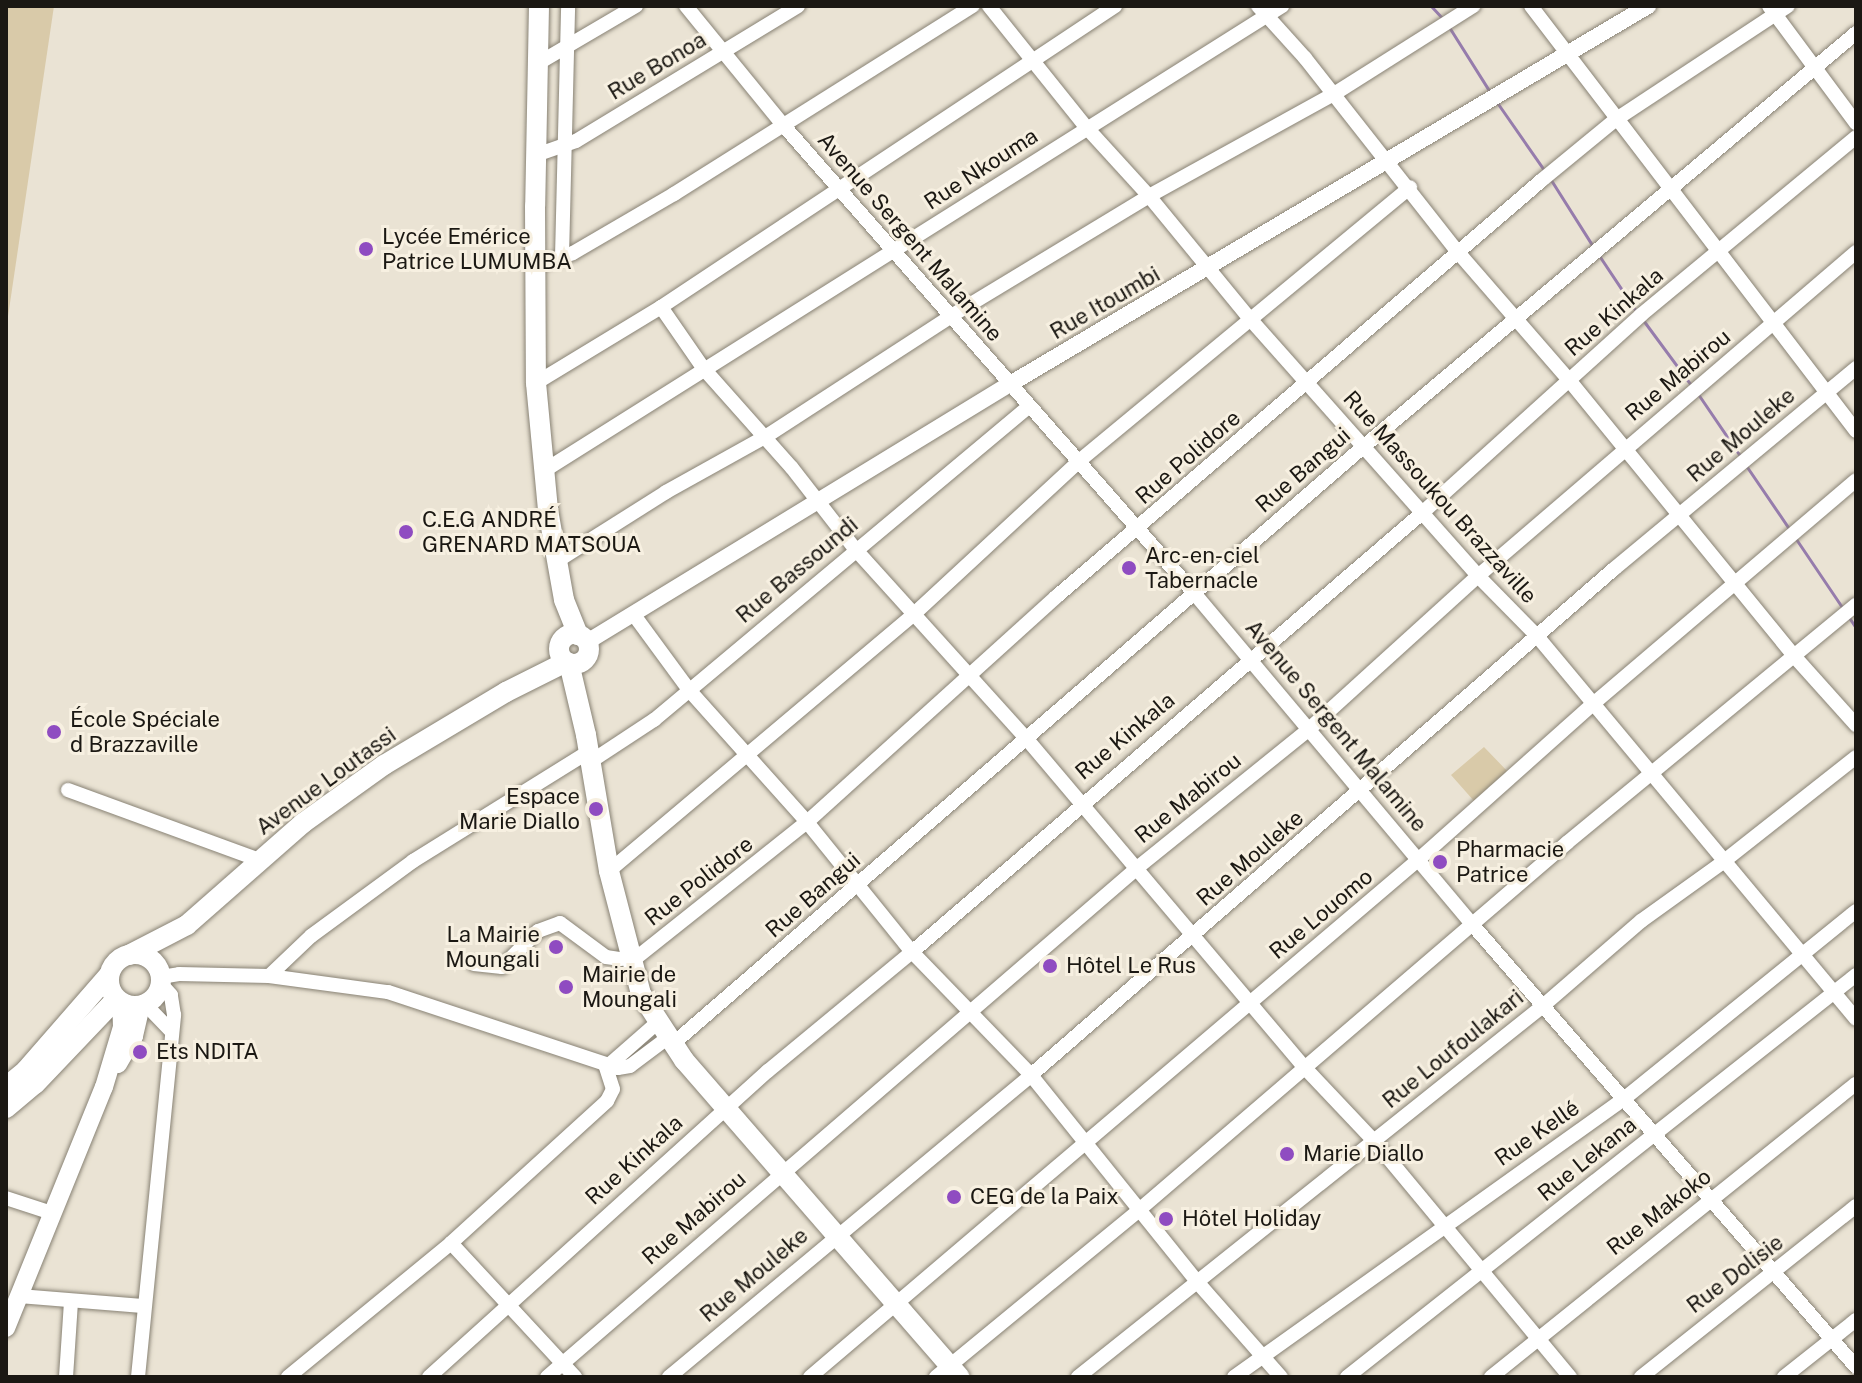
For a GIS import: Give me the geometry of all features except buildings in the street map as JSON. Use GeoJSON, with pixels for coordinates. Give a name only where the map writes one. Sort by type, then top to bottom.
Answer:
{"type":"FeatureCollection","features":[{"type":"Feature","properties":{"kind":"main road"},"geometry":{"type":"LineString","coordinates":[[539,6],[535,266],[536,383],[542,472],[611,878],[609,897],[626,960],[633,1002],[837,1234],[949,1373]]}},
{"type":"Feature","properties":{"kind":"main road","name":"Avenue Loutassi"},"geometry":{"type":"LineString","coordinates":[[129,955],[187,925],[259,860],[372,772],[572,649]]}},
{"type":"Feature","properties":{"kind":"main road","name":"Avenue Loutassi"},"geometry":{"type":"LineString","coordinates":[[160,976],[187,925]]}},
{"type":"Feature","properties":{"kind":"main road"},"geometry":{"type":"LineString","coordinates":[[6,1087],[26,1070],[109,975],[116,962],[129,955],[145,957],[160,976],[155,996],[131,1003],[6,1108]]}},
{"type":"Feature","properties":{"kind":"main road"},"geometry":{"type":"LineString","coordinates":[[109,975],[131,1003]]}},
{"type":"Feature","properties":{"kind":"main road"},"geometry":{"type":"LineString","coordinates":[[6,1328],[104,1087],[131,1003]]}},
{"type":"Feature","properties":{"kind":"street"},"geometry":{"type":"LineString","coordinates":[[562,257],[568,6]]}},
{"type":"Feature","properties":{"kind":"street"},"geometry":{"type":"LineString","coordinates":[[537,64],[636,6]]}},
{"type":"Feature","properties":{"kind":"street","name":"Avenue Sergent Malamine"},"geometry":{"type":"LineString","coordinates":[[686,6],[784,126],[896,249],[1029,407],[1251,658],[1471,923],[1856,1367]]}},
{"type":"Feature","properties":{"kind":"street","name":"Rue Bonoa"},"geometry":{"type":"LineString","coordinates":[[536,155],[563,145],[798,6]]}},
{"type":"Feature","properties":{"kind":"street"},"geometry":{"type":"LineString","coordinates":[[535,266],[562,257],[674,194],[973,6]]}},
{"type":"Feature","properties":{"kind":"street","name":"Rue Massoukou Brazzaville"},"geometry":{"type":"LineString","coordinates":[[989,6],[1086,127],[1149,196],[1251,320],[1478,576],[1537,636],[1856,1019]]}},
{"type":"Feature","properties":{"kind":"street"},"geometry":{"type":"LineString","coordinates":[[536,383],[661,307],[1115,6]]}},
{"type":"Feature","properties":{"kind":"street","name":"Rue Nkouma"},"geometry":{"type":"LineString","coordinates":[[542,472],[896,249],[1262,11],[1282,6]]}},
{"type":"Feature","properties":{"kind":"street"},"geometry":{"type":"LineString","coordinates":[[557,561],[666,492],[765,437],[951,316],[1149,196],[1334,94],[1473,6]]}},
{"type":"Feature","properties":{"kind":"street"},"geometry":{"type":"LineString","coordinates":[[1531,6],[1718,254],[1776,322],[1856,431]]}},
{"type":"Feature","properties":{"kind":"street","name":"Rue Itoumbi"},"geometry":{"type":"LineString","coordinates":[[572,649],[634,615],[1010,384],[1648,6]]}},
{"type":"Feature","properties":{"kind":"street"},"geometry":{"type":"LineString","coordinates":[[1777,9],[1856,123]]}},
{"type":"Feature","properties":{"kind":"street","name":"Rue Polidore"},"geometry":{"type":"LineString","coordinates":[[626,960],[807,822],[968,676],[1308,384],[1456,250],[1615,120],[1777,9]]}},
{"type":"Feature","properties":{"kind":"street"},"geometry":{"type":"LineString","coordinates":[[1262,11],[1410,187],[1456,250],[1569,380],[1794,656],[1856,725]]}},
{"type":"Feature","properties":{"kind":"street","name":"Rue Bangui"},"geometry":{"type":"LineString","coordinates":[[607,1065],[666,1039],[859,884],[1363,447],[1856,33]]}},
{"type":"Feature","properties":{"kind":"street","name":"Rue Kinkala"},"geometry":{"type":"LineString","coordinates":[[429,1377],[726,1108],[1422,513],[1641,315],[1856,137]]}},
{"type":"Feature","properties":{"kind":"street"},"geometry":{"type":"LineString","coordinates":[[611,878],[746,753],[914,614],[1078,462],[1410,187]]}},
{"type":"Feature","properties":{"kind":"street","name":"Rue Mabirou"},"geometry":{"type":"LineString","coordinates":[[547,1377],[1137,868],[1308,730],[1478,576],[1856,252]]}},
{"type":"Feature","properties":{"kind":"street"},"geometry":{"type":"LineString","coordinates":[[661,307],[704,369],[765,437],[855,549],[1026,738],[1305,1068],[1374,1141],[1445,1224],[1570,1377]]}},
{"type":"Feature","properties":{"kind":"street","name":"Rue Mouleke"},"geometry":{"type":"LineString","coordinates":[[669,1377],[1031,1075],[1537,636],[1856,368]]}},
{"type":"Feature","properties":{"kind":"street","name":"Rue Bassoundi"},"geometry":{"type":"LineString","coordinates":[[269,976],[311,936],[413,861],[589,757],[627,741],[1029,407]]}},
{"type":"Feature","properties":{"kind":"street","name":"Rue Louomo"},"geometry":{"type":"LineString","coordinates":[[810,1377],[1419,859],[1593,704],[1856,480]]}},
{"type":"Feature","properties":{"kind":"street"},"geometry":{"type":"LineString","coordinates":[[949,1373],[1471,923],[1856,605]]}},
{"type":"Feature","properties":{"kind":"street"},"geometry":{"type":"LineString","coordinates":[[634,615],[689,690],[807,822],[912,952],[1031,1075],[1199,1284],[1281,1377]]}},
{"type":"Feature","properties":{"kind":"street","name":"Rue Loufoulakari"},"geometry":{"type":"LineString","coordinates":[[1078,1377],[1199,1284],[1544,1005],[1641,921],[1723,862],[1856,757]]}},
{"type":"Feature","properties":{"kind":"street"},"geometry":{"type":"LineString","coordinates":[[68,790],[259,860]]}},
{"type":"Feature","properties":{"kind":"street","name":"Rue Kellé"},"geometry":{"type":"LineString","coordinates":[[1234,1377],[1625,1098],[1804,957],[1856,911]]}},
{"type":"Feature","properties":{"kind":"street"},"geometry":{"type":"LineString","coordinates":[[474,964],[502,967],[538,931],[560,923],[606,957],[626,960]]}},
{"type":"Feature","properties":{"kind":"street","name":"Rue Lekana"},"geometry":{"type":"LineString","coordinates":[[1347,1377],[1856,975]]}},
{"type":"Feature","properties":{"kind":"street"},"geometry":{"type":"LineString","coordinates":[[138,1377],[171,1031],[171,995],[160,976],[269,976],[388,992],[607,1065],[613,1089],[607,1101],[451,1243],[288,1377]]}},
{"type":"Feature","properties":{"kind":"street"},"geometry":{"type":"LineString","coordinates":[[131,1003],[171,1031]]}},
{"type":"Feature","properties":{"kind":"street","name":"Rue Makoko"},"geometry":{"type":"LineString","coordinates":[[1491,1377],[1856,1084]]}},
{"type":"Feature","properties":{"kind":"street"},"geometry":{"type":"LineString","coordinates":[[6,1198],[52,1213]]}},
{"type":"Feature","properties":{"kind":"street","name":"Rue Dolisie"},"geometry":{"type":"LineString","coordinates":[[1641,1377],[1856,1206]]}},
{"type":"Feature","properties":{"kind":"street"},"geometry":{"type":"LineString","coordinates":[[451,1243],[575,1377]]}},
{"type":"Feature","properties":{"kind":"street"},"geometry":{"type":"LineString","coordinates":[[19,1296],[143,1306]]}},
{"type":"Feature","properties":{"kind":"street"},"geometry":{"type":"LineString","coordinates":[[66,1377],[71,1302]]}},
{"type":"Feature","properties":{"kind":"street"},"geometry":{"type":"LineString","coordinates":[[1784,1377],[1856,1320]]}},
{"type":"Feature","properties":{"kind":"shaded area"},"geometry":{"type":"Polygon","coordinates":[[[6,6],[54,6],[6,330],[6,6]]]}},
{"type":"Feature","properties":{"kind":"shaded area"},"geometry":{"type":"Polygon","coordinates":[[[1484,747],[1511,775],[1496,788],[1491,785],[1474,801],[1451,775],[1484,747]]]}},
{"type":"Feature","properties":{"kind":"waterway"},"geometry":{"type":"LineString","coordinates":[[1431,6],[1442,18]]}},
{"type":"Feature","properties":{"kind":"waterway"},"geometry":{"type":"LineString","coordinates":[[1449,27],[1490,92]]}},
{"type":"Feature","properties":{"kind":"waterway"},"geometry":{"type":"LineString","coordinates":[[1496,101],[1544,170]]}},
{"type":"Feature","properties":{"kind":"waterway"},"geometry":{"type":"LineString","coordinates":[[1551,180],[1594,248]]}},
{"type":"Feature","properties":{"kind":"waterway"},"geometry":{"type":"LineString","coordinates":[[1598,254],[1636,311]]}},
{"type":"Feature","properties":{"kind":"waterway"},"geometry":{"type":"LineString","coordinates":[[1643,320],[1691,385]]}},
{"type":"Feature","properties":{"kind":"waterway"},"geometry":{"type":"LineString","coordinates":[[1698,394],[1741,457]]}},
{"type":"Feature","properties":{"kind":"waterway"},"geometry":{"type":"LineString","coordinates":[[1747,467],[1790,530]]}},
{"type":"Feature","properties":{"kind":"waterway"},"geometry":{"type":"LineString","coordinates":[[1794,536],[1844,610]]}},
{"type":"Feature","properties":{"kind":"waterway"},"geometry":{"type":"LineString","coordinates":[[1848,616],[1856,628]]}},
{"type":"Feature","properties":{"kind":"place","name":"Lycée Emérice Patrice LUMUMBA"},"geometry":{"type":"Point","coordinates":[366,249]}},
{"type":"Feature","properties":{"kind":"place","name":"C.E.G ANDRÉ GRENARD MATSOUA"},"geometry":{"type":"Point","coordinates":[406,532]}},
{"type":"Feature","properties":{"kind":"place","name":"Arc-en-ciel Tabernacle"},"geometry":{"type":"Point","coordinates":[1129,568]}},
{"type":"Feature","properties":{"kind":"place","name":"École Spéciale d Brazzaville"},"geometry":{"type":"Point","coordinates":[54,732]}},
{"type":"Feature","properties":{"kind":"place","name":"Espace Marie Diallo"},"geometry":{"type":"Point","coordinates":[596,809]}},
{"type":"Feature","properties":{"kind":"place","name":"Pharmacie Patrice"},"geometry":{"type":"Point","coordinates":[1440,862]}},
{"type":"Feature","properties":{"kind":"place","name":"La Mairie Moungali"},"geometry":{"type":"Point","coordinates":[556,947]}},
{"type":"Feature","properties":{"kind":"place","name":"Hôtel Le Rus"},"geometry":{"type":"Point","coordinates":[1050,966]}},
{"type":"Feature","properties":{"kind":"place","name":"Mairie de Moungali"},"geometry":{"type":"Point","coordinates":[566,987]}},
{"type":"Feature","properties":{"kind":"place","name":"Ets NDITA"},"geometry":{"type":"Point","coordinates":[140,1052]}},
{"type":"Feature","properties":{"kind":"place","name":"Marie Diallo"},"geometry":{"type":"Point","coordinates":[1287,1154]}},
{"type":"Feature","properties":{"kind":"place","name":"CEG de la Paix"},"geometry":{"type":"Point","coordinates":[954,1197]}},
{"type":"Feature","properties":{"kind":"place","name":"Hôtel Holiday"},"geometry":{"type":"Point","coordinates":[1166,1219]}}]}
